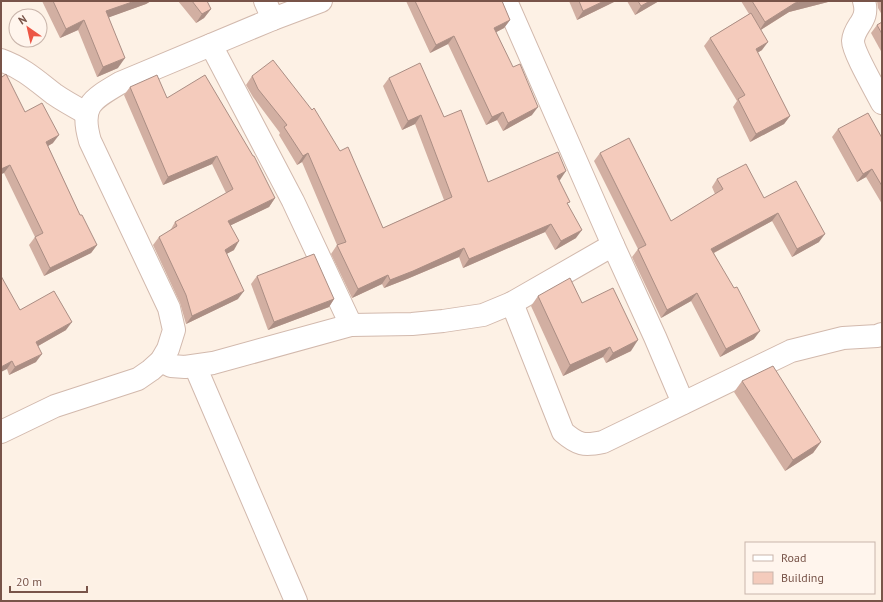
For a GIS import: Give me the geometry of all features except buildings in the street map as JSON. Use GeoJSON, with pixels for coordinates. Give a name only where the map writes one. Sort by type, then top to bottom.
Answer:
{"type":"FeatureCollection","features":[{"type":"Feature","properties":{"kind":"street"},"geometry":{"type":"LineString","coordinates":[[1,432],[55,406],[138,379],[160,361],[168,349],[174,330],[169,308],[90,141],[86,113],[91,102],[120,83],[211,45],[269,10],[321,1]]}},
{"type":"Feature","properties":{"kind":"street"},"geometry":{"type":"LineString","coordinates":[[506,1],[683,403]]}},
{"type":"Feature","properties":{"kind":"street"},"geometry":{"type":"LineString","coordinates":[[864,1],[866,9],[865,16],[855,34],[853,41],[857,54],[882,103]]}},
{"type":"Feature","properties":{"kind":"street"},"geometry":{"type":"LineString","coordinates":[[211,45],[293,201],[351,325]]}},
{"type":"Feature","properties":{"kind":"street"},"geometry":{"type":"LineString","coordinates":[[1,60],[14,64],[33,76],[55,94],[86,113]]}},
{"type":"Feature","properties":{"kind":"street"},"geometry":{"type":"LineString","coordinates":[[160,361],[171,366],[195,366],[213,363],[351,325],[412,324],[483,315],[512,303],[613,245]]}},
{"type":"Feature","properties":{"kind":"street"},"geometry":{"type":"LineString","coordinates":[[512,303],[563,432],[575,442],[590,444],[603,442],[791,351],[843,338],[877,336],[882,334]]}},
{"type":"Feature","properties":{"kind":"street"},"geometry":{"type":"LineString","coordinates":[[195,366],[296,601]]}}]}
